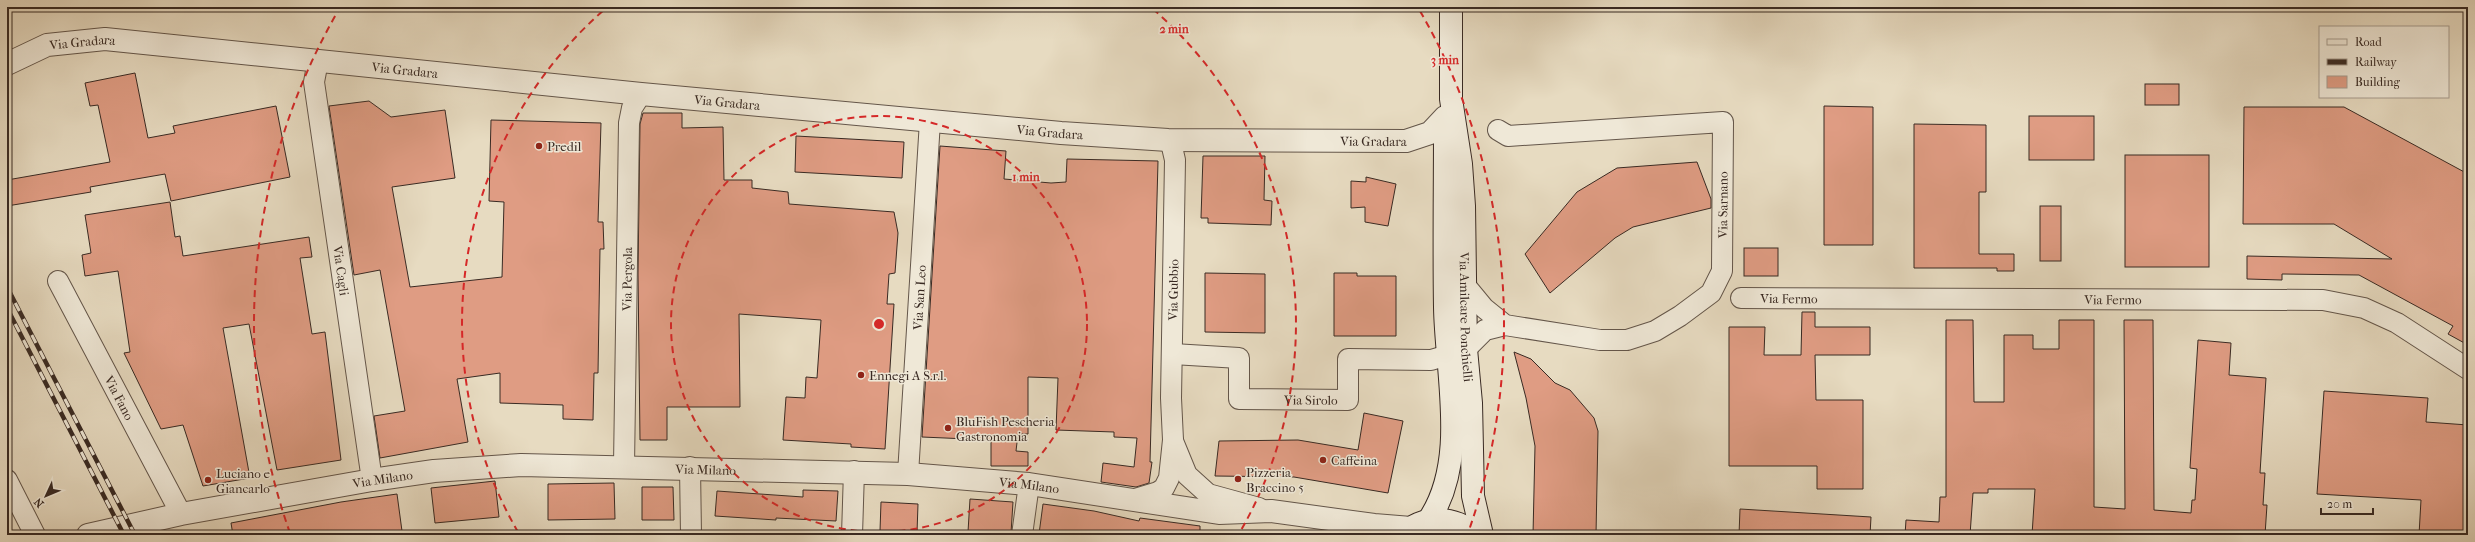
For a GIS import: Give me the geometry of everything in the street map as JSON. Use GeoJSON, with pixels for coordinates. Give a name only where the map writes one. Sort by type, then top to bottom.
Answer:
{"type":"FeatureCollection","features":[{"type":"Feature","properties":{"kind":"street","name":"Via Amilcare Ponchielli"},"geometry":{"type":"LineString","coordinates":[[1451,7],[1444,280],[1457,352],[1471,403],[1473,496],[1482,535]]}},
{"type":"Feature","properties":{"kind":"street","name":"Via Gradara"},"geometry":{"type":"LineString","coordinates":[[7,64],[46,45],[105,39],[930,122],[1168,140],[1406,141],[1430,133],[1448,108]]}},
{"type":"Feature","properties":{"kind":"street","name":"Via Cagli"},"geometry":{"type":"LineString","coordinates":[[318,61],[314,82],[372,480]]}},
{"type":"Feature","properties":{"kind":"street","name":"Via Pergola"},"geometry":{"type":"LineString","coordinates":[[624,466],[629,123],[632,108],[641,94]]}},
{"type":"Feature","properties":{"kind":"street","name":"Via Amilcare Ponchielli"},"geometry":{"type":"LineString","coordinates":[[1414,528],[1444,490],[1448,471],[1457,352],[1465,285],[1461,164],[1448,108]]}},
{"type":"Feature","properties":{"kind":"street","name":"Via San Leo"},"geometry":{"type":"LineString","coordinates":[[908,474],[930,122]]}},
{"type":"Feature","properties":{"kind":"street","name":"Via Sarnano"},"geometry":{"type":"LineString","coordinates":[[1457,352],[1485,330],[1505,325],[1600,340],[1627,340],[1655,331],[1680,316],[1711,293],[1722,272],[1723,122],[1508,136],[1498,130]]}},
{"type":"Feature","properties":{"kind":"street","name":"Via Gubbio"},"geometry":{"type":"LineString","coordinates":[[1135,499],[1151,496],[1164,488],[1169,478],[1173,440],[1175,160],[1172,147],[1168,140]]}},
{"type":"Feature","properties":{"kind":"street","name":"Via Fano"},"geometry":{"type":"LineString","coordinates":[[58,281],[181,514]]}},
{"type":"Feature","properties":{"kind":"street"},"geometry":{"type":"LineString","coordinates":[[1465,285],[1484,308],[1505,325]]}},
{"type":"Feature","properties":{"kind":"street","name":"Via Fermo"},"geometry":{"type":"LineString","coordinates":[[1741,298],[2323,300],[2364,308],[2397,323],[2468,369]]}},
{"type":"Feature","properties":{"kind":"street","name":"Via Sirolo"},"geometry":{"type":"LineString","coordinates":[[1173,354],[1239,358],[1239,399],[1348,400],[1348,359],[1431,360],[1457,352]]}},
{"type":"Feature","properties":{"kind":"street","name":"Via Gubbio"},"geometry":{"type":"LineString","coordinates":[[1173,440],[1187,475],[1208,494],[1271,511]]}},
{"type":"Feature","properties":{"kind":"street","name":"Via Milano"},"geometry":{"type":"LineString","coordinates":[[88,535],[181,514],[372,480],[434,471],[491,466],[690,467],[854,471],[908,474],[1029,484],[1219,513],[1271,511],[1328,520],[1414,528],[1450,521],[1460,524],[1477,535]]}},
{"type":"Feature","properties":{"kind":"street"},"geometry":{"type":"LineString","coordinates":[[690,467],[691,535]]}},
{"type":"Feature","properties":{"kind":"street"},"geometry":{"type":"LineString","coordinates":[[852,535],[854,471]]}},
{"type":"Feature","properties":{"kind":"street"},"geometry":{"type":"LineString","coordinates":[[7,480],[35,535]]}},
{"type":"Feature","properties":{"kind":"street"},"geometry":{"type":"LineString","coordinates":[[1022,535],[1029,484]]}},
{"type":"Feature","properties":{"kind":"street","name":"Via Milano"},"geometry":{"type":"LineString","coordinates":[[1328,520],[1351,535]]}},
{"type":"Feature","properties":{"kind":"building"},"geometry":{"type":"Polygon","coordinates":[[[135,73],[148,138],[175,133],[173,126],[276,106],[290,177],[171,201],[165,174],[90,187],[91,192],[7,206],[7,180],[110,162],[98,105],[90,106],[85,83],[135,73]]]}},
{"type":"Feature","properties":{"kind":"building"},"geometry":{"type":"Polygon","coordinates":[[[2145,84],[2179,84],[2179,105],[2145,105],[2145,84]]]}},
{"type":"Feature","properties":{"kind":"building"},"geometry":{"type":"Polygon","coordinates":[[[369,101],[391,117],[445,110],[455,178],[392,187],[410,287],[502,277],[504,202],[489,201],[491,120],[601,123],[598,222],[603,222],[604,249],[600,249],[598,373],[594,373],[593,420],[563,419],[563,405],[500,403],[500,373],[457,379],[468,442],[380,458],[374,416],[405,411],[380,270],[354,275],[329,106],[369,101]]]}},
{"type":"Feature","properties":{"kind":"building"},"geometry":{"type":"Polygon","coordinates":[[[1824,106],[1873,107],[1873,245],[1824,245],[1824,106]]]}},
{"type":"Feature","properties":{"kind":"building"},"geometry":{"type":"Polygon","coordinates":[[[2244,107],[2344,107],[2468,174],[2468,345],[2448,334],[2453,326],[2359,275],[2282,274],[2282,280],[2247,279],[2247,256],[2392,259],[2334,224],[2243,224],[2244,107]]]}},
{"type":"Feature","properties":{"kind":"building"},"geometry":{"type":"Polygon","coordinates":[[[643,113],[682,113],[682,128],[723,127],[724,180],[752,180],[752,188],[788,192],[789,204],[894,212],[898,233],[895,273],[889,274],[887,304],[894,304],[885,449],[851,447],[851,444],[783,440],[786,397],[805,398],[806,377],[817,378],[821,320],[739,314],[740,407],[667,407],[667,440],[640,440],[638,274],[640,124],[643,113]]]}},
{"type":"Feature","properties":{"kind":"building"},"geometry":{"type":"Polygon","coordinates":[[[2029,116],[2094,116],[2094,160],[2029,160],[2029,116]]]}},
{"type":"Feature","properties":{"kind":"building"},"geometry":{"type":"Polygon","coordinates":[[[1914,124],[1986,125],[1986,192],[1979,192],[1979,254],[2014,254],[2014,271],[1997,271],[1997,268],[1914,268],[1914,124]]]}},
{"type":"Feature","properties":{"kind":"building"},"geometry":{"type":"Polygon","coordinates":[[[796,136],[904,142],[902,178],[795,172],[796,136]]]}},
{"type":"Feature","properties":{"kind":"building"},"geometry":{"type":"Polygon","coordinates":[[[940,146],[1006,151],[1004,179],[1051,183],[1066,182],[1067,159],[1158,161],[1150,462],[1152,462],[1149,483],[1136,487],[1101,482],[1103,463],[1134,467],[1137,438],[1114,437],[1114,432],[1056,430],[1058,378],[1028,377],[1028,434],[1018,434],[1016,451],[1028,452],[1028,466],[991,466],[991,440],[922,437],[940,146]]]}},
{"type":"Feature","properties":{"kind":"building"},"geometry":{"type":"Polygon","coordinates":[[[2125,155],[2209,155],[2209,267],[2125,267],[2125,155]]]}},
{"type":"Feature","properties":{"kind":"building"},"geometry":{"type":"Polygon","coordinates":[[[1203,156],[1265,156],[1264,200],[1272,201],[1271,225],[1208,223],[1208,218],[1201,218],[1203,156]]]}},
{"type":"Feature","properties":{"kind":"building"},"geometry":{"type":"Polygon","coordinates":[[[1697,162],[1711,199],[1711,208],[1633,227],[1615,238],[1550,293],[1525,254],[1577,192],[1617,168],[1697,162]]]}},
{"type":"Feature","properties":{"kind":"building"},"geometry":{"type":"Polygon","coordinates":[[[1366,177],[1396,184],[1388,226],[1365,222],[1365,207],[1351,208],[1351,181],[1366,182],[1366,177]]]}},
{"type":"Feature","properties":{"kind":"building"},"geometry":{"type":"Polygon","coordinates":[[[170,202],[175,237],[180,236],[183,256],[309,237],[312,257],[300,258],[312,334],[325,332],[341,460],[277,470],[249,324],[223,328],[250,478],[203,486],[183,425],[161,429],[124,353],[130,352],[118,271],[85,276],[82,255],[91,253],[85,215],[170,202]]]}},
{"type":"Feature","properties":{"kind":"building"},"geometry":{"type":"Polygon","coordinates":[[[2040,206],[2061,206],[2061,261],[2040,261],[2040,206]]]}},
{"type":"Feature","properties":{"kind":"building"},"geometry":{"type":"Polygon","coordinates":[[[1744,248],[1778,248],[1778,276],[1744,276],[1744,248]]]}},
{"type":"Feature","properties":{"kind":"building"},"geometry":{"type":"Polygon","coordinates":[[[1205,273],[1265,274],[1265,333],[1205,332],[1205,273]]]}},
{"type":"Feature","properties":{"kind":"building"},"geometry":{"type":"Polygon","coordinates":[[[1334,273],[1357,273],[1357,276],[1396,276],[1396,336],[1334,336],[1334,273]]]}},
{"type":"Feature","properties":{"kind":"building"},"geometry":{"type":"Polygon","coordinates":[[[1802,312],[1815,312],[1815,327],[1870,327],[1870,355],[1815,355],[1816,400],[1863,400],[1863,489],[1817,489],[1817,466],[1729,466],[1729,327],[1765,327],[1764,355],[1801,355],[1802,312]]]}},
{"type":"Feature","properties":{"kind":"building"},"geometry":{"type":"Polygon","coordinates":[[[1946,320],[1973,320],[1974,402],[2004,402],[2004,335],[2033,335],[2033,349],[2059,349],[2059,320],[2094,320],[2094,507],[2125,509],[2124,320],[2153,320],[2154,510],[2191,513],[2192,500],[2195,500],[2197,469],[2190,468],[2198,340],[2231,343],[2229,375],[2266,378],[2260,473],[2265,473],[2263,505],[2267,505],[2265,535],[2032,535],[2035,489],[1988,489],[1988,493],[1973,493],[1970,535],[1905,535],[1906,520],[1939,522],[1940,497],[1946,497],[1946,320]]]}},
{"type":"Feature","properties":{"kind":"building"},"geometry":{"type":"Polygon","coordinates":[[[1514,352],[1531,359],[1555,383],[1570,390],[1594,418],[1598,431],[1596,535],[1533,535],[1535,446],[1526,398],[1514,352]]]}},
{"type":"Feature","properties":{"kind":"building"},"geometry":{"type":"Polygon","coordinates":[[[2324,391],[2428,398],[2426,422],[2468,425],[2468,535],[2419,535],[2421,500],[2317,494],[2324,391]]]}},
{"type":"Feature","properties":{"kind":"building"},"geometry":{"type":"Polygon","coordinates":[[[1364,413],[1403,421],[1388,493],[1294,477],[1215,476],[1219,441],[1298,440],[1358,450],[1364,413]]]}},
{"type":"Feature","properties":{"kind":"building"},"geometry":{"type":"Polygon","coordinates":[[[495,481],[499,517],[435,523],[431,488],[495,481]]]}},
{"type":"Feature","properties":{"kind":"building"},"geometry":{"type":"Polygon","coordinates":[[[614,483],[615,519],[548,520],[548,484],[614,483]]]}},
{"type":"Feature","properties":{"kind":"building"},"geometry":{"type":"Polygon","coordinates":[[[642,487],[673,487],[674,520],[642,520],[642,487]]]}},
{"type":"Feature","properties":{"kind":"building"},"geometry":{"type":"Polygon","coordinates":[[[803,490],[838,491],[836,521],[776,518],[776,520],[715,516],[717,491],[803,497],[803,490]]]}},
{"type":"Feature","properties":{"kind":"building"},"geometry":{"type":"Polygon","coordinates":[[[397,494],[402,531],[370,535],[233,535],[231,523],[341,502],[397,494]]]}},
{"type":"Feature","properties":{"kind":"building"},"geometry":{"type":"Polygon","coordinates":[[[970,499],[1013,502],[1011,533],[968,532],[970,499]]]}},
{"type":"Feature","properties":{"kind":"building"},"geometry":{"type":"Polygon","coordinates":[[[881,502],[918,504],[917,533],[880,531],[881,502]]]}},
{"type":"Feature","properties":{"kind":"building"},"geometry":{"type":"Polygon","coordinates":[[[1043,504],[1094,511],[1139,521],[1140,518],[1200,526],[1200,535],[1039,534],[1043,504]]]}},
{"type":"Feature","properties":{"kind":"building"},"geometry":{"type":"Polygon","coordinates":[[[1740,509],[1871,517],[1870,535],[1739,535],[1740,509]]]}},
{"type":"Feature","properties":{"kind":"railway"},"geometry":{"type":"LineString","coordinates":[[7,287],[135,535]]}},
{"type":"Feature","properties":{"kind":"railway"},"geometry":{"type":"LineString","coordinates":[[7,308],[124,535]]}},
{"type":"Feature","properties":{"kind":"place","name":"Predil"},"geometry":{"type":"Point","coordinates":[539,146]}},
{"type":"Feature","properties":{"kind":"place","name":"Ennegi A S.r.l."},"geometry":{"type":"Point","coordinates":[861,375]}},
{"type":"Feature","properties":{"kind":"place","name":"BluFish Pescheria Gastronomia"},"geometry":{"type":"Point","coordinates":[948,428]}},
{"type":"Feature","properties":{"kind":"place","name":"Caffeina"},"geometry":{"type":"Point","coordinates":[1323,460]}},
{"type":"Feature","properties":{"kind":"place","name":"Pizzeria Braccino 5"},"geometry":{"type":"Point","coordinates":[1238,479]}},
{"type":"Feature","properties":{"kind":"place","name":"Luciano e Giancarlo"},"geometry":{"type":"Point","coordinates":[208,480]}}]}
